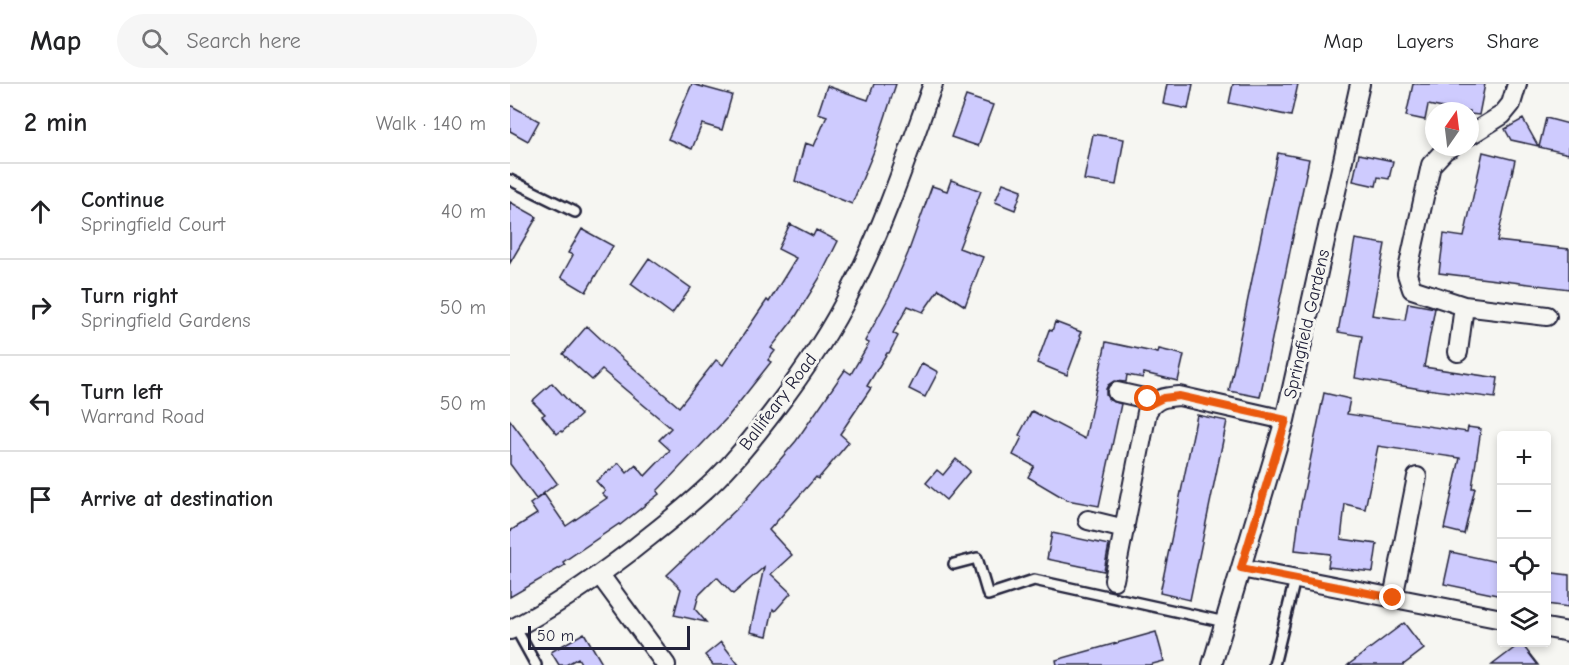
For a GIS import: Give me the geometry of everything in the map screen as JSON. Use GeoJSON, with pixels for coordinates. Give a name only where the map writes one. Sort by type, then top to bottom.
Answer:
{"type":"FeatureCollection","features":[{"type":"Feature","properties":{"kind":"street","name":"Ballifeary Road"},"geometry":{"type":"LineString","coordinates":[[513,629],[600,575],[664,525],[709,486],[751,441],[795,383],[822,342],[851,290],[880,226],[933,84]]}},
{"type":"Feature","properties":{"kind":"street","name":"Springfield Gardens"},"geometry":{"type":"LineString","coordinates":[[1212,665],[1286,420],[1360,84]]}},
{"type":"Feature","properties":{"kind":"street"},"geometry":{"type":"LineString","coordinates":[[1479,129],[1502,115],[1511,104],[1517,84]]}},
{"type":"Feature","properties":{"kind":"street"},"geometry":{"type":"LineString","coordinates":[[1439,156],[1431,165],[1407,274],[1412,289],[1464,306],[1547,316]]}},
{"type":"Feature","properties":{"kind":"street"},"geometry":{"type":"LineString","coordinates":[[1458,352],[1464,306]]}},
{"type":"Feature","properties":{"kind":"street"},"geometry":{"type":"LineString","coordinates":[[1117,392],[1148,399],[1153,403]]}},
{"type":"Feature","properties":{"kind":"street"},"geometry":{"type":"LineString","coordinates":[[1114,580],[1148,412],[1153,403],[1163,398],[1179,396],[1286,420]]}},
{"type":"Feature","properties":{"kind":"street"},"geometry":{"type":"LineString","coordinates":[[1393,598],[1417,477]]}},
{"type":"Feature","properties":{"kind":"street"},"geometry":{"type":"LineString","coordinates":[[1088,520],[1125,529]]}},
{"type":"Feature","properties":{"kind":"street"},"geometry":{"type":"LineString","coordinates":[[1241,568],[1497,618]]}},
{"type":"Feature","properties":{"kind":"street"},"geometry":{"type":"LineString","coordinates":[[600,575],[666,665]]}},
{"type":"Feature","properties":{"kind":"street"},"geometry":{"type":"LineString","coordinates":[[1551,629],[1569,633]]}},
{"type":"Feature","properties":{"kind":"lane"},"geometry":{"type":"LineString","coordinates":[[510,180],[575,212]]}},
{"type":"Feature","properties":{"kind":"lane"},"geometry":{"type":"LineString","coordinates":[[954,564],[977,558],[988,594],[1034,580],[1225,622]]}},
{"type":"Feature","properties":{"kind":"lane"},"geometry":{"type":"LineString","coordinates":[[1274,665],[1295,579]]}},
{"type":"Feature","properties":{"kind":"lane"},"geometry":{"type":"LineString","coordinates":[[513,629],[536,665]]}},
{"type":"Feature","properties":{"kind":"building"},"geometry":{"type":"Polygon","coordinates":[[[692,84],[732,95],[722,130],[702,124],[692,149],[668,139],[692,84]]]}},
{"type":"Feature","properties":{"kind":"building"},"geometry":{"type":"Polygon","coordinates":[[[874,84],[896,84],[874,151],[852,204],[795,181],[805,143],[814,146],[827,116],[818,113],[827,86],[868,100],[874,84]]]}},
{"type":"Feature","properties":{"kind":"building"},"geometry":{"type":"Polygon","coordinates":[[[1167,84],[1193,84],[1188,109],[1163,104],[1167,84]]]}},
{"type":"Feature","properties":{"kind":"building"},"geometry":{"type":"Polygon","coordinates":[[[1233,84],[1298,84],[1291,116],[1229,103],[1233,84]]]}},
{"type":"Feature","properties":{"kind":"building"},"geometry":{"type":"Polygon","coordinates":[[[1413,84],[1485,84],[1479,115],[1479,102],[1425,102],[1425,120],[1406,116],[1413,84]]]}},
{"type":"Feature","properties":{"kind":"building"},"geometry":{"type":"Polygon","coordinates":[[[966,96],[993,105],[978,146],[951,137],[966,96]]]}},
{"type":"Feature","properties":{"kind":"building"},"geometry":{"type":"Polygon","coordinates":[[[510,105],[539,121],[528,141],[510,131],[510,105]]]}},
{"type":"Feature","properties":{"kind":"building"},"geometry":{"type":"Polygon","coordinates":[[[1546,118],[1569,124],[1569,154],[1539,147],[1546,118]]]}},
{"type":"Feature","properties":{"kind":"building"},"geometry":{"type":"Polygon","coordinates":[[[1523,119],[1538,146],[1511,140],[1505,129],[1523,119]]]}},
{"type":"Feature","properties":{"kind":"building"},"geometry":{"type":"Polygon","coordinates":[[[1093,134],[1124,139],[1116,185],[1084,180],[1093,134]]]}},
{"type":"Feature","properties":{"kind":"building"},"geometry":{"type":"Polygon","coordinates":[[[1483,152],[1515,160],[1497,241],[1569,249],[1569,289],[1439,273],[1444,234],[1464,237],[1483,152]]]}},
{"type":"Feature","properties":{"kind":"building"},"geometry":{"type":"Polygon","coordinates":[[[1278,153],[1309,159],[1260,397],[1229,391],[1278,153]]]}},
{"type":"Feature","properties":{"kind":"building"},"geometry":{"type":"Polygon","coordinates":[[[1359,154],[1393,161],[1389,179],[1378,177],[1376,186],[1353,181],[1359,154]]]}},
{"type":"Feature","properties":{"kind":"building"},"geometry":{"type":"Polygon","coordinates":[[[951,180],[981,191],[959,248],[983,257],[965,306],[939,289],[923,312],[908,306],[893,333],[898,336],[867,386],[871,388],[840,434],[849,442],[818,479],[816,477],[769,530],[792,555],[771,574],[791,593],[775,611],[773,609],[767,636],[750,632],[764,567],[733,594],[717,577],[699,595],[695,609],[706,622],[674,615],[681,589],[667,575],[742,504],[796,441],[845,370],[851,374],[869,343],[865,341],[890,295],[932,186],[947,191],[951,180]]]}},
{"type":"Feature","properties":{"kind":"building"},"geometry":{"type":"Polygon","coordinates":[[[1003,183],[1022,190],[1015,210],[995,202],[1003,183]]]}},
{"type":"Feature","properties":{"kind":"building"},"geometry":{"type":"Polygon","coordinates":[[[510,202],[537,217],[510,263],[510,202]]]}},
{"type":"Feature","properties":{"kind":"building"},"geometry":{"type":"Polygon","coordinates":[[[790,224],[813,236],[816,230],[838,241],[819,279],[796,316],[771,348],[775,351],[768,360],[771,362],[726,419],[657,491],[659,494],[620,525],[563,562],[565,565],[510,597],[510,531],[537,514],[530,504],[544,494],[566,526],[607,498],[602,493],[605,491],[596,481],[619,463],[627,473],[636,465],[645,476],[670,450],[659,440],[671,428],[602,370],[592,380],[563,354],[587,326],[679,407],[716,360],[723,365],[767,300],[769,302],[796,258],[778,249],[790,224]]]}},
{"type":"Feature","properties":{"kind":"building"},"geometry":{"type":"Polygon","coordinates":[[[582,229],[613,246],[586,292],[561,277],[573,255],[568,253],[582,229]]]}},
{"type":"Feature","properties":{"kind":"building"},"geometry":{"type":"Polygon","coordinates":[[[1355,239],[1385,244],[1372,315],[1405,320],[1408,303],[1435,308],[1424,367],[1498,378],[1495,398],[1355,378],[1362,336],[1338,332],[1355,239]]]}},
{"type":"Feature","properties":{"kind":"building"},"geometry":{"type":"Polygon","coordinates":[[[649,258],[691,288],[672,314],[631,284],[649,258]]]}},
{"type":"Feature","properties":{"kind":"building"},"geometry":{"type":"Polygon","coordinates":[[[1055,322],[1081,332],[1067,375],[1037,363],[1049,330],[1052,331],[1055,322]]]}},
{"type":"Feature","properties":{"kind":"building"},"geometry":{"type":"Polygon","coordinates":[[[1106,342],[1158,353],[1159,349],[1184,355],[1178,381],[1144,373],[1143,378],[1127,375],[1126,382],[1114,381],[1108,385],[1106,395],[1109,400],[1121,404],[1099,506],[1067,500],[1028,477],[1034,466],[1013,455],[1022,437],[1019,435],[1032,411],[1085,439],[1106,342]]]}},
{"type":"Feature","properties":{"kind":"building"},"geometry":{"type":"Polygon","coordinates":[[[922,363],[938,372],[925,397],[909,389],[922,363]]]}},
{"type":"Feature","properties":{"kind":"building"},"geometry":{"type":"Polygon","coordinates":[[[552,383],[581,415],[557,434],[542,416],[545,414],[532,401],[552,383]]]}},
{"type":"Feature","properties":{"kind":"building"},"geometry":{"type":"Polygon","coordinates":[[[1324,393],[1350,399],[1347,414],[1467,432],[1468,427],[1481,429],[1472,488],[1475,488],[1464,534],[1444,529],[1460,458],[1378,446],[1365,509],[1345,504],[1341,539],[1377,544],[1373,572],[1328,567],[1330,554],[1295,550],[1300,510],[1324,393]]]}},
{"type":"Feature","properties":{"kind":"building"},"geometry":{"type":"Polygon","coordinates":[[[1197,415],[1227,421],[1190,600],[1160,593],[1197,415]]]}},
{"type":"Feature","properties":{"kind":"building"},"geometry":{"type":"Polygon","coordinates":[[[510,420],[557,483],[536,499],[510,464],[510,420]]]}},
{"type":"Feature","properties":{"kind":"building"},"geometry":{"type":"Polygon","coordinates":[[[956,459],[970,471],[946,500],[926,483],[937,470],[943,475],[956,459]]]}},
{"type":"Feature","properties":{"kind":"building"},"geometry":{"type":"Polygon","coordinates":[[[1052,533],[1109,545],[1104,571],[1047,559],[1052,533]]]}},
{"type":"Feature","properties":{"kind":"building"},"geometry":{"type":"Polygon","coordinates":[[[1451,552],[1497,562],[1497,595],[1444,584],[1451,552]]]}},
{"type":"Feature","properties":{"kind":"building"},"geometry":{"type":"Polygon","coordinates":[[[1551,573],[1569,575],[1569,607],[1551,605],[1551,573]]]}},
{"type":"Feature","properties":{"kind":"building"},"geometry":{"type":"Polygon","coordinates":[[[1404,623],[1424,649],[1403,665],[1348,665],[1404,623]]]}},
{"type":"Feature","properties":{"kind":"building"},"geometry":{"type":"Polygon","coordinates":[[[1156,632],[1164,661],[1149,665],[1057,665],[1056,660],[1156,632]]]}},
{"type":"Feature","properties":{"kind":"building"},"geometry":{"type":"Polygon","coordinates":[[[584,633],[603,665],[582,665],[578,658],[566,665],[559,665],[551,652],[584,633]]]}},
{"type":"Feature","properties":{"kind":"building"},"geometry":{"type":"Polygon","coordinates":[[[721,642],[739,665],[713,665],[705,655],[721,642]]]}},
{"type":"Feature","properties":{"kind":"building"},"geometry":{"type":"Polygon","coordinates":[[[1516,647],[1524,647],[1538,665],[1492,665],[1516,647]]]}},
{"type":"Feature","properties":{"kind":"route"},"geometry":{"type":"LineString","coordinates":[[1148,399],[1153,403],[1163,398],[1179,396],[1286,420],[1241,568],[1393,598]]}}]}
